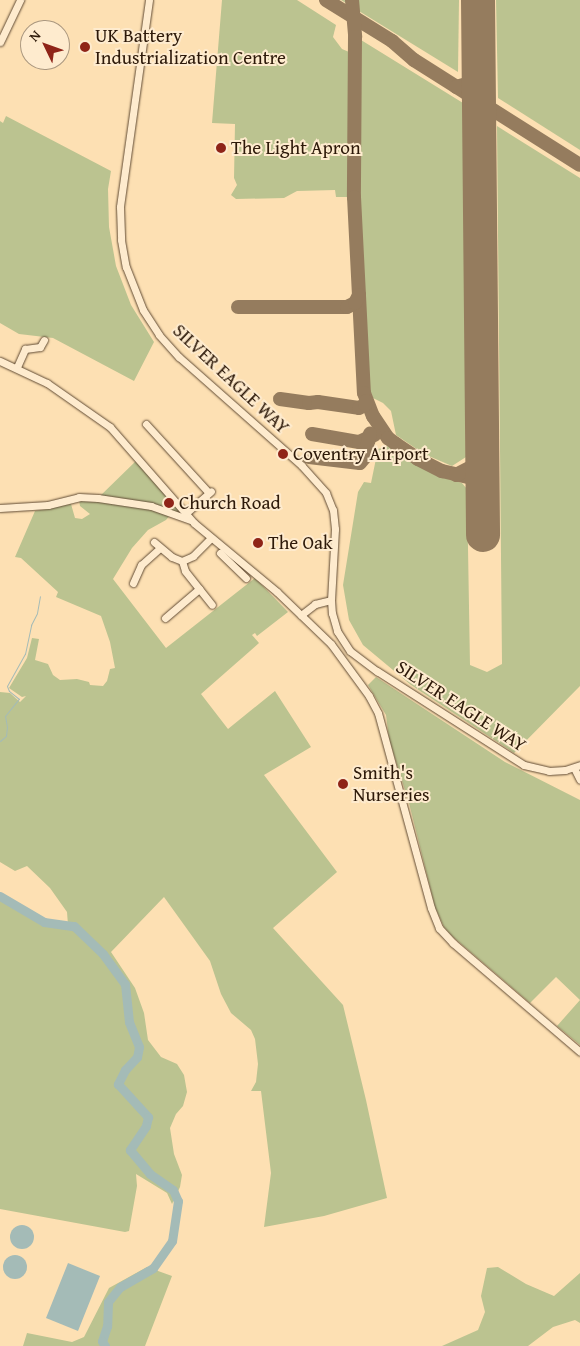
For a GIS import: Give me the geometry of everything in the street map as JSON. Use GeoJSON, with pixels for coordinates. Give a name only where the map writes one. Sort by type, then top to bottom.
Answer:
{"type":"FeatureCollection","features":[{"type":"Feature","properties":{"kind":"street"},"geometry":{"type":"LineString","coordinates":[[0,42],[20,0]]}},
{"type":"Feature","properties":{"kind":"street","name":"SILVER EAGLE WAY"},"geometry":{"type":"LineString","coordinates":[[149,0],[120,207],[121,240],[126,267],[143,310],[171,348],[306,470],[326,493],[333,510],[335,529],[331,600],[334,624],[341,638],[356,656],[524,765],[549,771],[577,767]]}},
{"type":"Feature","properties":{"kind":"street"},"geometry":{"type":"LineString","coordinates":[[17,367],[25,349],[40,347],[44,340]]}},
{"type":"Feature","properties":{"kind":"street"},"geometry":{"type":"LineString","coordinates":[[0,361],[17,367],[47,383],[110,427],[194,522],[302,615],[331,644],[366,691],[378,714],[430,908],[439,928],[453,943],[580,1052]]}},
{"type":"Feature","properties":{"kind":"street"},"geometry":{"type":"LineString","coordinates":[[146,424],[210,492],[186,513]]}},
{"type":"Feature","properties":{"kind":"street"},"geometry":{"type":"LineString","coordinates":[[0,508],[48,505],[79,497],[98,498],[151,506],[194,522]]}},
{"type":"Feature","properties":{"kind":"street"},"geometry":{"type":"LineString","coordinates":[[134,583],[141,565],[157,545],[174,558],[182,561],[193,556],[211,538]]}},
{"type":"Feature","properties":{"kind":"street"},"geometry":{"type":"LineString","coordinates":[[220,553],[246,578]]}},
{"type":"Feature","properties":{"kind":"street"},"geometry":{"type":"LineString","coordinates":[[182,561],[185,571],[212,605]]}},
{"type":"Feature","properties":{"kind":"street"},"geometry":{"type":"LineString","coordinates":[[236,569],[243,563]]}},
{"type":"Feature","properties":{"kind":"street"},"geometry":{"type":"LineString","coordinates":[[165,618],[199,590]]}},
{"type":"Feature","properties":{"kind":"street"},"geometry":{"type":"LineString","coordinates":[[302,615],[315,604],[331,600]]}},
{"type":"Feature","properties":{"kind":"street"},"geometry":{"type":"LineString","coordinates":[[577,767],[580,780]]}},
{"type":"Feature","properties":{"kind":"green space"},"geometry":{"type":"Polygon","coordinates":[[[222,0],[297,0],[336,25],[333,37],[342,49],[349,52],[351,197],[336,197],[335,190],[297,191],[284,198],[236,199],[231,195],[237,185],[234,178],[235,124],[212,123],[222,0]]]}},
{"type":"Feature","properties":{"kind":"green space"},"geometry":{"type":"Polygon","coordinates":[[[341,0],[459,0],[458,72],[341,0]]]}},
{"type":"Feature","properties":{"kind":"green space"},"geometry":{"type":"Polygon","coordinates":[[[496,0],[580,0],[580,150],[498,98],[496,0]]]}},
{"type":"Feature","properties":{"kind":"green space"},"geometry":{"type":"Polygon","coordinates":[[[361,40],[463,103],[466,457],[452,466],[424,454],[396,435],[391,411],[383,403],[373,398],[369,388],[360,197],[361,40]]]}},
{"type":"Feature","properties":{"kind":"green space"},"geometry":{"type":"Polygon","coordinates":[[[6,116],[111,171],[108,189],[109,227],[116,266],[131,305],[154,342],[134,381],[53,338],[19,334],[0,323],[0,121],[3,123],[6,116]]]}},
{"type":"Feature","properties":{"kind":"green space"},"geometry":{"type":"Polygon","coordinates":[[[497,126],[580,178],[580,686],[514,753],[411,685],[363,645],[349,620],[343,585],[358,492],[364,482],[371,483],[378,449],[388,446],[435,475],[462,483],[467,489],[470,665],[487,672],[502,664],[497,126]]]}},
{"type":"Feature","properties":{"kind":"green space"},"geometry":{"type":"Polygon","coordinates":[[[139,458],[194,523],[172,513],[166,520],[148,530],[132,548],[113,579],[166,648],[255,578],[288,612],[257,636],[255,633],[252,635],[259,643],[201,694],[228,729],[275,691],[311,747],[264,775],[337,872],[273,928],[343,1005],[387,1198],[324,1216],[264,1227],[271,1173],[261,1091],[251,1091],[256,1082],[258,1064],[255,1039],[251,1030],[231,1013],[221,994],[210,961],[164,897],[111,952],[135,988],[144,1013],[148,1040],[161,1057],[177,1064],[184,1075],[187,1092],[183,1106],[176,1114],[170,1128],[174,1154],[182,1175],[180,1187],[172,1204],[167,1193],[136,1174],[137,1186],[129,1231],[125,1232],[0,1209],[0,896],[44,922],[68,925],[67,912],[50,888],[27,866],[15,871],[0,862],[0,692],[10,693],[20,702],[26,696],[22,697],[9,688],[27,658],[32,638],[39,639],[35,660],[48,664],[53,675],[60,680],[77,679],[89,682],[90,685],[103,686],[107,681],[110,669],[115,668],[110,642],[101,616],[56,597],[58,592],[21,558],[15,557],[35,511],[71,504],[75,518],[82,519],[90,514],[80,506],[79,500],[98,498],[139,458]]]}},
{"type":"Feature","properties":{"kind":"green space"},"geometry":{"type":"Polygon","coordinates":[[[376,677],[505,762],[580,800],[580,1000],[556,977],[530,1003],[453,937],[444,927],[435,907],[409,803],[389,739],[386,715],[368,685],[376,677]]]}},
{"type":"Feature","properties":{"kind":"green space"},"geometry":{"type":"Polygon","coordinates":[[[580,1000],[580,1045],[557,1026],[580,1000]]]}},
{"type":"Feature","properties":{"kind":"green space"},"geometry":{"type":"Polygon","coordinates":[[[147,1267],[172,1276],[145,1346],[23,1346],[27,1333],[72,1342],[84,1337],[109,1288],[147,1267]]]}},
{"type":"Feature","properties":{"kind":"green space"},"geometry":{"type":"Polygon","coordinates":[[[498,1267],[526,1284],[554,1296],[580,1273],[580,1323],[575,1320],[553,1327],[528,1346],[442,1346],[478,1330],[485,1312],[481,1296],[487,1268],[498,1267]]]}},
{"type":"Feature","properties":{"kind":"water"},"geometry":{"type":"Polygon","coordinates":[[[22,1225],[27,1226],[33,1232],[33,1242],[27,1248],[22,1249],[17,1248],[11,1242],[10,1237],[11,1232],[17,1226],[22,1225]]]}},
{"type":"Feature","properties":{"kind":"water"},"geometry":{"type":"Polygon","coordinates":[[[15,1255],[20,1256],[26,1262],[26,1272],[20,1278],[15,1279],[10,1278],[4,1272],[3,1267],[4,1262],[10,1256],[15,1255]]]}},
{"type":"Feature","properties":{"kind":"water"},"geometry":{"type":"Polygon","coordinates":[[[68,1263],[100,1276],[78,1331],[46,1318],[68,1263]]]}},
{"type":"Feature","properties":{"kind":"waterway"},"geometry":{"type":"LineString","coordinates":[[0,741],[6,736],[5,716],[19,699],[9,691],[7,686],[25,654],[40,596]]}},
{"type":"Feature","properties":{"kind":"waterway"},"geometry":{"type":"LineString","coordinates":[[0,896],[44,922],[74,926],[103,954],[125,984],[129,1022],[139,1047],[137,1057],[125,1070],[118,1084],[148,1117],[146,1126],[130,1150],[150,1174],[173,1190],[178,1201],[172,1241],[153,1268],[120,1287],[108,1302],[107,1326],[102,1341],[105,1346]]}},
{"type":"Feature","properties":{"kind":"taxiway"},"geometry":{"type":"LineString","coordinates":[[326,0],[392,41],[414,60],[580,165]]}},
{"type":"Feature","properties":{"kind":"taxiway"},"geometry":{"type":"LineString","coordinates":[[352,0],[355,37],[354,197],[364,393],[373,416],[388,438],[418,459],[442,471],[476,479],[483,489]]}},
{"type":"Feature","properties":{"kind":"taxiway"},"geometry":{"type":"LineString","coordinates":[[456,87],[470,83],[476,75],[479,65]]}},
{"type":"Feature","properties":{"kind":"taxiway"},"geometry":{"type":"LineString","coordinates":[[468,95],[476,106],[479,118]]}},
{"type":"Feature","properties":{"kind":"taxiway"},"geometry":{"type":"LineString","coordinates":[[238,307],[347,307],[355,303],[359,295]]}},
{"type":"Feature","properties":{"kind":"taxiway"},"geometry":{"type":"LineString","coordinates":[[280,399],[359,408],[365,405],[366,401]]}},
{"type":"Feature","properties":{"kind":"taxiway"},"geometry":{"type":"LineString","coordinates":[[312,434],[359,442],[374,435]]}},
{"type":"Feature","properties":{"kind":"taxiway"},"geometry":{"type":"LineString","coordinates":[[309,457],[360,463],[365,457],[370,434]]}},
{"type":"Feature","properties":{"kind":"taxiway"},"geometry":{"type":"LineString","coordinates":[[456,475],[473,466],[483,445]]}},
{"type":"Feature","properties":{"kind":"runway"},"geometry":{"type":"LineString","coordinates":[[478,0],[483,535]]}},
{"type":"Feature","properties":{"kind":"place","name":"UK Battery Industrialization Centre"},"geometry":{"type":"Point","coordinates":[85,47]}},
{"type":"Feature","properties":{"kind":"place","name":"The Light Apron"},"geometry":{"type":"Point","coordinates":[221,148]}},
{"type":"Feature","properties":{"kind":"place","name":"Coventry Airport"},"geometry":{"type":"Point","coordinates":[283,454]}},
{"type":"Feature","properties":{"kind":"place","name":"Church Road"},"geometry":{"type":"Point","coordinates":[169,503]}},
{"type":"Feature","properties":{"kind":"place","name":"The Oak"},"geometry":{"type":"Point","coordinates":[258,543]}},
{"type":"Feature","properties":{"kind":"place","name":"Smith's Nurseries"},"geometry":{"type":"Point","coordinates":[343,784]}}]}
